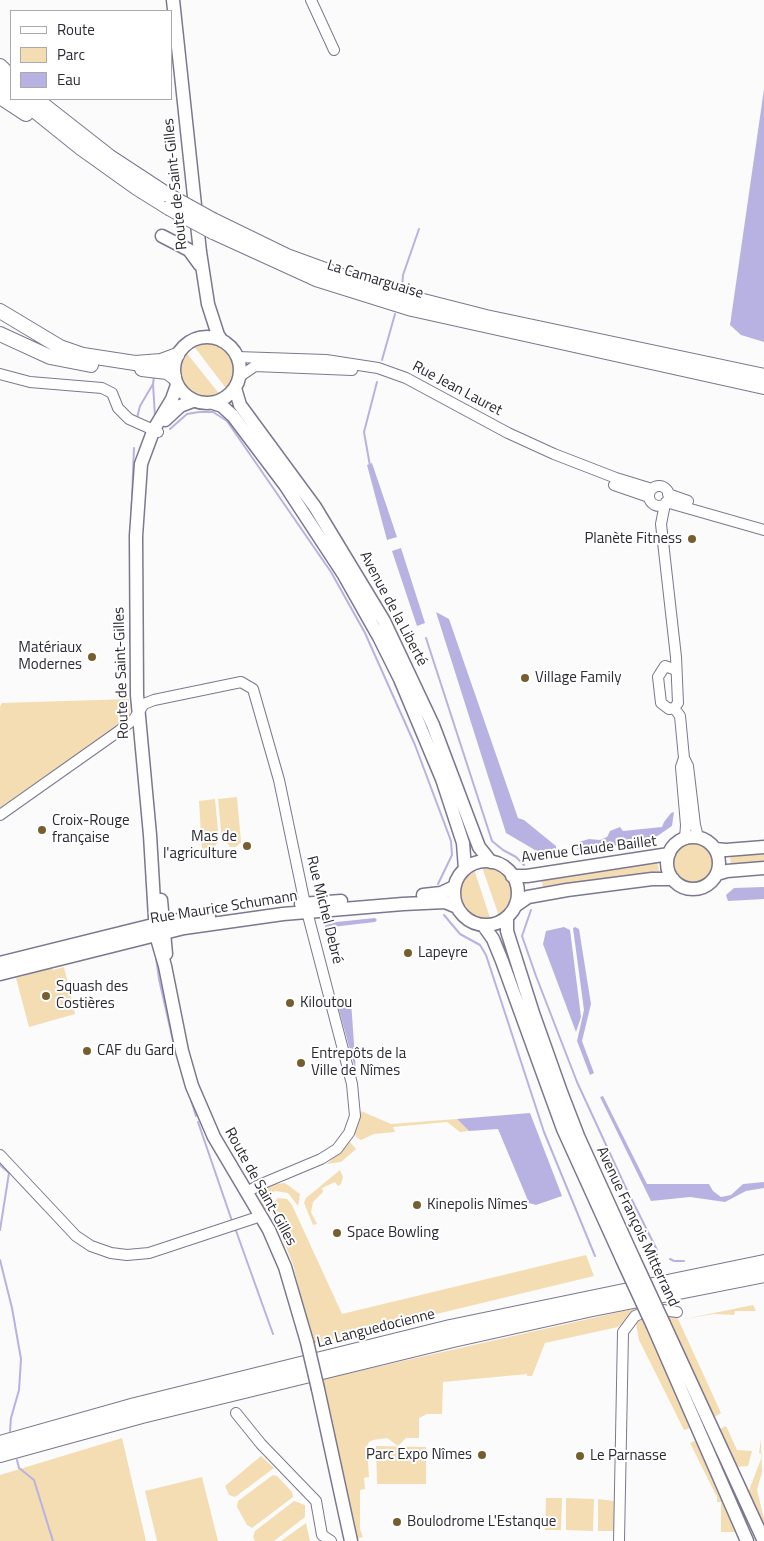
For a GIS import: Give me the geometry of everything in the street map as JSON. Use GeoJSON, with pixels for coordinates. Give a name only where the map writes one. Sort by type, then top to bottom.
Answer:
{"type":"FeatureCollection","features":[{"type":"Feature","properties":{"kind":"highway"},"geometry":{"type":"LineString","coordinates":[[0,66],[10,76]]}},
{"type":"Feature","properties":{"kind":"highway"},"geometry":{"type":"LineString","coordinates":[[0,80],[10,90]]}},
{"type":"Feature","properties":{"kind":"highway"},"geometry":{"type":"LineString","coordinates":[[0,97],[89,160],[137,188]]}},
{"type":"Feature","properties":{"kind":"highway","name":"La Camarguaise"},"geometry":{"type":"LineString","coordinates":[[21,100],[81,148],[137,188],[169,201]]}},
{"type":"Feature","properties":{"kind":"highway","name":"La Camarguaise"},"geometry":{"type":"LineString","coordinates":[[37,100],[169,201],[316,279],[412,310],[764,387]]}},
{"type":"Feature","properties":{"kind":"highway","name":"La Camarguaise"},"geometry":{"type":"LineString","coordinates":[[213,226],[287,256],[380,290],[486,317],[764,376]]}},
{"type":"Feature","properties":{"kind":"highway"},"geometry":{"type":"LineString","coordinates":[[0,311],[60,346],[83,355],[135,363],[161,361],[177,355]]}},
{"type":"Feature","properties":{"kind":"highway"},"geometry":{"type":"LineString","coordinates":[[0,334],[50,357],[98,366],[167,372],[175,381]]}},
{"type":"Feature","properties":{"kind":"highway","name":"La Languedocienne"},"geometry":{"type":"LineString","coordinates":[[0,1443],[135,1405],[450,1327],[764,1262]]}},
{"type":"Feature","properties":{"kind":"highway","name":"La Languedocienne"},"geometry":{"type":"LineString","coordinates":[[0,1456],[142,1416],[453,1340],[588,1310],[764,1275]]}},
{"type":"Feature","properties":{"kind":"main road","name":"Route de Saint-Gilles"},"geometry":{"type":"LineString","coordinates":[[173,0],[202,269],[208,304],[218,335],[222,341]]}},
{"type":"Feature","properties":{"kind":"main road"},"geometry":{"type":"LineString","coordinates":[[162,236],[186,248],[193,254],[202,269]]}},
{"type":"Feature","properties":{"kind":"main road","name":"Route de Saint-Gilles"},"geometry":{"type":"LineString","coordinates":[[203,338],[207,332],[208,304]]}},
{"type":"Feature","properties":{"kind":"main road"},"geometry":{"type":"LineString","coordinates":[[203,338],[222,341],[237,357],[237,383],[225,398],[213,403],[193,401],[184,395],[175,381],[173,368],[177,355],[189,342],[203,338]]}},
{"type":"Feature","properties":{"kind":"main road","name":"Route de Saint-Gilles"},"geometry":{"type":"LineString","coordinates":[[175,381],[172,399],[141,464],[138,484],[135,564],[141,735],[165,966],[192,1086],[214,1137],[261,1216],[285,1266],[307,1342],[351,1541]]}},
{"type":"Feature","properties":{"kind":"main road","name":"Avenue de la Liberté"},"geometry":{"type":"LineString","coordinates":[[237,383],[240,405],[315,507],[384,621],[433,725],[479,847],[491,862]]}},
{"type":"Feature","properties":{"kind":"main road","name":"Route de Saint-Gilles"},"geometry":{"type":"LineString","coordinates":[[156,430],[185,402],[193,401]]}},
{"type":"Feature","properties":{"kind":"main road","name":"Avenue de la Liberté"},"geometry":{"type":"LineString","coordinates":[[213,403],[222,406],[233,416],[285,485],[318,534],[362,606],[400,679],[442,779],[463,843],[465,869]]}},
{"type":"Feature","properties":{"kind":"main road","name":"Route de Saint-Gilles"},"geometry":{"type":"LineString","coordinates":[[141,708],[156,852],[160,929]]}},
{"type":"Feature","properties":{"kind":"main road"},"geometry":{"type":"LineString","coordinates":[[698,838],[708,842],[715,849],[719,861],[717,874],[711,882],[697,888],[684,887],[673,879],[668,869],[669,854],[673,847],[685,839],[698,838]]}},
{"type":"Feature","properties":{"kind":"main road"},"geometry":{"type":"LineString","coordinates":[[715,849],[764,847]]}},
{"type":"Feature","properties":{"kind":"main road","name":"Avenue Claude Baillet"},"geometry":{"type":"LineString","coordinates":[[512,876],[527,876],[669,854]]}},
{"type":"Feature","properties":{"kind":"main road"},"geometry":{"type":"LineString","coordinates":[[515,906],[518,888],[512,876],[501,865],[491,862],[478,862],[465,869],[454,886],[454,898],[457,907],[470,922],[483,925],[494,924],[507,917],[515,906],[528,898],[652,878],[673,879]]}},
{"type":"Feature","properties":{"kind":"main road"},"geometry":{"type":"LineString","coordinates":[[717,874],[727,870],[764,868]]}},
{"type":"Feature","properties":{"kind":"main road","name":"Rue Maurice Schumann"},"geometry":{"type":"LineString","coordinates":[[0,963],[160,929],[306,908],[430,895],[441,893],[454,886]]}},
{"type":"Feature","properties":{"kind":"main road","name":"Rue Maurice Schumann"},"geometry":{"type":"LineString","coordinates":[[306,908],[435,902],[449,903],[457,907]]}},
{"type":"Feature","properties":{"kind":"main road","name":"Avenue François Mitterrand"},"geometry":{"type":"LineString","coordinates":[[507,917],[507,932],[561,1092],[628,1258],[748,1541]]}},
{"type":"Feature","properties":{"kind":"main road","name":"Avenue François Mitterrand"},"geometry":{"type":"LineString","coordinates":[[483,925],[493,939],[502,961],[536,1061],[567,1138],[628,1258]]}},
{"type":"Feature","properties":{"kind":"main road","name":"Rue Maurice Schumann"},"geometry":{"type":"LineString","coordinates":[[0,974],[160,929]]}},
{"type":"Feature","properties":{"kind":"main road","name":"Avenue François Mitterrand"},"geometry":{"type":"LineString","coordinates":[[658,1325],[764,1541]]}},
{"type":"Feature","properties":{"kind":"street"},"geometry":{"type":"LineString","coordinates":[[310,0],[334,50]]}},
{"type":"Feature","properties":{"kind":"street","name":"Rue Jean Lauret"},"geometry":{"type":"LineString","coordinates":[[237,357],[326,360],[386,370],[406,378],[508,433],[554,454],[616,478],[659,499],[764,522]]}},
{"type":"Feature","properties":{"kind":"street","name":"Rue Jean Lauret"},"geometry":{"type":"LineString","coordinates":[[237,383],[254,366],[352,370],[374,374],[401,383],[485,428],[558,463],[659,499],[764,530]]}},
{"type":"Feature","properties":{"kind":"street"},"geometry":{"type":"LineString","coordinates":[[0,374],[30,382],[102,388],[112,393],[118,408],[129,419],[156,430]]}},
{"type":"Feature","properties":{"kind":"street"},"geometry":{"type":"LineString","coordinates":[[659,499],[676,670],[678,703],[674,708]]}},
{"type":"Feature","properties":{"kind":"street"},"geometry":{"type":"LineString","coordinates":[[674,652],[658,678],[660,703],[666,708],[674,708]]}},
{"type":"Feature","properties":{"kind":"street"},"geometry":{"type":"LineString","coordinates":[[665,666],[676,670]]}},
{"type":"Feature","properties":{"kind":"street","name":"Rue Michel Debré"},"geometry":{"type":"LineString","coordinates":[[141,708],[154,700],[241,682],[253,688],[279,780],[306,908],[352,1084],[355,1116],[349,1134],[338,1149],[321,1159],[259,1185],[247,1192]]}},
{"type":"Feature","properties":{"kind":"street"},"geometry":{"type":"LineString","coordinates":[[0,815],[134,719],[141,708]]}},
{"type":"Feature","properties":{"kind":"street"},"geometry":{"type":"LineString","coordinates":[[674,708],[680,716],[684,758],[688,766],[698,838]]}},
{"type":"Feature","properties":{"kind":"street"},"geometry":{"type":"LineString","coordinates":[[123,727],[133,728],[141,735]]}},
{"type":"Feature","properties":{"kind":"street"},"geometry":{"type":"LineString","coordinates":[[684,758],[681,767],[686,825],[685,839]]}},
{"type":"Feature","properties":{"kind":"street"},"geometry":{"type":"LineString","coordinates":[[0,1155],[76,1236],[91,1246],[127,1255],[149,1253],[261,1216]]}},
{"type":"Feature","properties":{"kind":"street"},"geometry":{"type":"LineString","coordinates":[[619,1541],[622,1340],[628,1325],[639,1314],[657,1310],[677,1312]]}},
{"type":"Feature","properties":{"kind":"street"},"geometry":{"type":"LineString","coordinates":[[236,1413],[261,1444],[316,1501],[322,1535],[331,1541]]}},
{"type":"Feature","properties":{"kind":"green space"},"geometry":{"type":"Polygon","coordinates":[[[201,342],[219,344],[232,357],[236,375],[228,391],[193,345],[201,342]]]}},
{"type":"Feature","properties":{"kind":"green space"},"geometry":{"type":"Polygon","coordinates":[[[185,351],[221,396],[210,400],[200,399],[183,388],[179,379],[178,369],[185,351]]]}},
{"type":"Feature","properties":{"kind":"green space"},"geometry":{"type":"Polygon","coordinates":[[[129,699],[130,716],[0,810],[0,707],[2,703],[129,699]]]}},
{"type":"Feature","properties":{"kind":"green space"},"geometry":{"type":"Polygon","coordinates":[[[237,797],[241,842],[236,847],[230,847],[222,841],[218,799],[237,797]]]}},
{"type":"Feature","properties":{"kind":"green space"},"geometry":{"type":"Polygon","coordinates":[[[215,799],[219,841],[212,849],[202,850],[199,801],[215,799]]]}},
{"type":"Feature","properties":{"kind":"green space"},"geometry":{"type":"Polygon","coordinates":[[[694,843],[709,849],[715,864],[709,879],[694,885],[679,879],[673,864],[679,849],[694,843]]]}},
{"type":"Feature","properties":{"kind":"green space"},"geometry":{"type":"Polygon","coordinates":[[[764,852],[764,865],[731,867],[730,854],[764,852]]]}},
{"type":"Feature","properties":{"kind":"green space"},"geometry":{"type":"Polygon","coordinates":[[[657,861],[660,875],[544,892],[541,878],[657,861]]]}},
{"type":"Feature","properties":{"kind":"green space"},"geometry":{"type":"Polygon","coordinates":[[[482,867],[501,870],[508,875],[512,891],[515,891],[512,907],[500,919],[482,867]]]}},
{"type":"Feature","properties":{"kind":"green space"},"geometry":{"type":"Polygon","coordinates":[[[474,869],[491,921],[485,922],[472,917],[462,906],[460,899],[461,885],[464,878],[474,869]]]}},
{"type":"Feature","properties":{"kind":"green space","name":"Squash des Costières"},"geometry":{"type":"Polygon","coordinates":[[[64,967],[75,1014],[29,1027],[16,978],[51,968],[53,970],[64,967]]]}},
{"type":"Feature","properties":{"kind":"green space"},"geometry":{"type":"Polygon","coordinates":[[[361,1111],[391,1124],[457,1119],[469,1131],[460,1132],[447,1122],[393,1127],[395,1132],[374,1134],[361,1140],[356,1137],[354,1130],[361,1111]]]}},
{"type":"Feature","properties":{"kind":"green space"},"geometry":{"type":"Polygon","coordinates":[[[350,1142],[356,1149],[341,1162],[327,1164],[350,1142]]]}},
{"type":"Feature","properties":{"kind":"green space"},"geometry":{"type":"Polygon","coordinates":[[[340,1170],[343,1177],[341,1184],[338,1186],[335,1182],[322,1188],[323,1192],[313,1202],[311,1212],[317,1224],[313,1225],[304,1203],[306,1198],[340,1170]]]}},
{"type":"Feature","properties":{"kind":"green space"},"geometry":{"type":"Polygon","coordinates":[[[285,1183],[300,1194],[298,1206],[288,1193],[275,1191],[267,1198],[266,1211],[260,1201],[264,1190],[269,1185],[285,1183]]]}},
{"type":"Feature","properties":{"kind":"green space"},"geometry":{"type":"Polygon","coordinates":[[[278,1198],[287,1199],[292,1205],[342,1314],[586,1255],[594,1276],[312,1344],[293,1264],[271,1211],[271,1205],[278,1198]]]}},
{"type":"Feature","properties":{"kind":"green space"},"geometry":{"type":"Polygon","coordinates":[[[753,1305],[756,1311],[735,1311],[734,1315],[714,1314],[684,1319],[753,1305]]]}},
{"type":"Feature","properties":{"kind":"green space"},"geometry":{"type":"Polygon","coordinates":[[[637,1308],[639,1311],[618,1327],[545,1343],[532,1376],[527,1376],[527,1374],[443,1382],[442,1414],[427,1414],[419,1418],[419,1438],[406,1438],[398,1446],[387,1438],[369,1442],[367,1446],[369,1477],[364,1478],[365,1489],[360,1490],[360,1529],[363,1537],[357,1539],[319,1380],[637,1308]]]}},
{"type":"Feature","properties":{"kind":"green space"},"geometry":{"type":"Polygon","coordinates":[[[664,1314],[676,1315],[679,1321],[721,1413],[713,1418],[664,1314]]]}},
{"type":"Feature","properties":{"kind":"green space"},"geometry":{"type":"Polygon","coordinates":[[[641,1317],[691,1428],[684,1430],[639,1340],[636,1323],[641,1317]]]}},
{"type":"Feature","properties":{"kind":"green space"},"geometry":{"type":"Polygon","coordinates":[[[726,1426],[737,1450],[752,1451],[748,1466],[734,1467],[716,1431],[726,1426]]]}},
{"type":"Feature","properties":{"kind":"green space"},"geometry":{"type":"Polygon","coordinates":[[[122,1438],[146,1541],[0,1541],[0,1475],[122,1438]]]}},
{"type":"Feature","properties":{"kind":"green space"},"geometry":{"type":"Polygon","coordinates":[[[699,1439],[740,1532],[721,1532],[721,1502],[717,1502],[717,1497],[690,1443],[699,1439]]]}},
{"type":"Feature","properties":{"kind":"green space"},"geometry":{"type":"Polygon","coordinates":[[[761,1439],[762,1472],[757,1490],[764,1519],[764,1531],[748,1493],[761,1459],[761,1454],[759,1453],[761,1439]]]}},
{"type":"Feature","properties":{"kind":"green space"},"geometry":{"type":"Polygon","coordinates":[[[376,1446],[426,1447],[426,1484],[377,1484],[376,1446]]]}},
{"type":"Feature","properties":{"kind":"green space"},"geometry":{"type":"Polygon","coordinates":[[[261,1456],[274,1468],[235,1497],[229,1495],[225,1486],[261,1456]]]}},
{"type":"Feature","properties":{"kind":"green space"},"geometry":{"type":"Polygon","coordinates":[[[273,1475],[277,1476],[292,1492],[293,1497],[252,1528],[247,1525],[237,1507],[238,1501],[273,1475]]]}},
{"type":"Feature","properties":{"kind":"green space"},"geometry":{"type":"Polygon","coordinates":[[[202,1477],[218,1541],[157,1541],[145,1491],[202,1477]]]}},
{"type":"Feature","properties":{"kind":"green space"},"geometry":{"type":"Polygon","coordinates":[[[546,1498],[562,1498],[561,1530],[545,1530],[546,1498]]]}},
{"type":"Feature","properties":{"kind":"green space"},"geometry":{"type":"Polygon","coordinates":[[[566,1498],[594,1499],[593,1531],[566,1530],[566,1498]]]}},
{"type":"Feature","properties":{"kind":"green space"},"geometry":{"type":"Polygon","coordinates":[[[598,1499],[614,1501],[614,1531],[598,1531],[598,1499]]]}},
{"type":"Feature","properties":{"kind":"green space"},"geometry":{"type":"Polygon","coordinates":[[[294,1501],[305,1505],[305,1517],[274,1541],[255,1541],[253,1537],[255,1531],[294,1501]]]}},
{"type":"Feature","properties":{"kind":"green space"},"geometry":{"type":"Polygon","coordinates":[[[306,1523],[310,1541],[281,1541],[306,1523]]]}},
{"type":"Feature","properties":{"kind":"water"},"geometry":{"type":"Polygon","coordinates":[[[764,89],[764,342],[741,335],[730,325],[764,89]]]}},
{"type":"Feature","properties":{"kind":"water"},"geometry":{"type":"Polygon","coordinates":[[[372,463],[397,537],[387,540],[367,465],[372,463]]]}},
{"type":"Feature","properties":{"kind":"water"},"geometry":{"type":"Polygon","coordinates":[[[401,548],[425,623],[417,626],[392,551],[401,548]]]}},
{"type":"Feature","properties":{"kind":"water"},"geometry":{"type":"Polygon","coordinates":[[[436,612],[449,619],[518,818],[524,820],[556,846],[556,850],[540,853],[506,833],[436,612]]]}},
{"type":"Feature","properties":{"kind":"water"},"geometry":{"type":"Polygon","coordinates":[[[674,812],[672,826],[653,839],[582,851],[577,849],[579,842],[589,839],[600,840],[607,837],[610,831],[620,827],[623,831],[662,827],[671,813],[674,812]]]}},
{"type":"Feature","properties":{"kind":"water"},"geometry":{"type":"Polygon","coordinates":[[[764,887],[764,899],[728,901],[726,895],[734,888],[764,887]]]}},
{"type":"Feature","properties":{"kind":"water"},"geometry":{"type":"Polygon","coordinates":[[[375,918],[377,920],[375,922],[332,927],[331,934],[325,933],[327,923],[375,918]]]}},
{"type":"Feature","properties":{"kind":"water"},"geometry":{"type":"Polygon","coordinates":[[[564,927],[570,930],[581,1017],[576,1032],[543,944],[546,931],[564,927]]]}},
{"type":"Feature","properties":{"kind":"water"},"geometry":{"type":"Polygon","coordinates":[[[573,928],[579,929],[591,1004],[582,1041],[594,1073],[590,1075],[577,1041],[584,1010],[573,928]]]}},
{"type":"Feature","properties":{"kind":"water"},"geometry":{"type":"Polygon","coordinates":[[[346,997],[351,1001],[356,1072],[338,1006],[339,999],[346,997]]]}},
{"type":"Feature","properties":{"kind":"water"},"geometry":{"type":"Polygon","coordinates":[[[603,1096],[647,1184],[709,1184],[713,1191],[721,1197],[731,1195],[743,1184],[764,1182],[764,1188],[746,1191],[725,1202],[690,1197],[651,1201],[600,1097],[603,1096]]]}},
{"type":"Feature","properties":{"kind":"water"},"geometry":{"type":"Polygon","coordinates":[[[530,1113],[562,1196],[536,1205],[529,1203],[498,1129],[469,1131],[457,1119],[530,1113]]]}},
{"type":"Feature","properties":{"kind":"waterway"},"geometry":{"type":"LineString","coordinates":[[402,288],[403,275],[419,229]]}},
{"type":"Feature","properties":{"kind":"waterway"},"geometry":{"type":"LineString","coordinates":[[382,360],[395,314]]}},
{"type":"Feature","properties":{"kind":"waterway"},"geometry":{"type":"LineString","coordinates":[[137,418],[140,406],[153,384],[154,377]]}},
{"type":"Feature","properties":{"kind":"waterway"},"geometry":{"type":"LineString","coordinates":[[370,466],[364,432],[377,382]]}},
{"type":"Feature","properties":{"kind":"waterway"},"geometry":{"type":"LineString","coordinates":[[153,384],[155,417]]}},
{"type":"Feature","properties":{"kind":"waterway"},"geometry":{"type":"LineString","coordinates":[[170,429],[187,414],[199,412],[213,412],[227,421],[331,572],[365,633],[415,745],[451,841],[452,855],[438,884]]}},
{"type":"Feature","properties":{"kind":"waterway"},"geometry":{"type":"LineString","coordinates":[[131,522],[134,448]]}},
{"type":"Feature","properties":{"kind":"waterway"},"geometry":{"type":"LineString","coordinates":[[130,627],[130,643]]}},
{"type":"Feature","properties":{"kind":"waterway"},"geometry":{"type":"LineString","coordinates":[[426,638],[492,841],[516,857],[524,865]]}},
{"type":"Feature","properties":{"kind":"waterway"},"geometry":{"type":"LineString","coordinates":[[531,910],[522,936],[536,976],[577,1082],[657,1250]]}},
{"type":"Feature","properties":{"kind":"waterway"},"geometry":{"type":"LineString","coordinates":[[444,915],[460,934],[480,945],[486,955],[544,1132],[595,1256]]}},
{"type":"Feature","properties":{"kind":"waterway"},"geometry":{"type":"LineString","coordinates":[[156,957],[175,1050]]}},
{"type":"Feature","properties":{"kind":"waterway"},"geometry":{"type":"LineString","coordinates":[[191,1100],[196,1116]]}},
{"type":"Feature","properties":{"kind":"waterway"},"geometry":{"type":"LineString","coordinates":[[198,1122],[232,1221]]}},
{"type":"Feature","properties":{"kind":"waterway"},"geometry":{"type":"LineString","coordinates":[[0,1165],[9,1173],[0,1230]]}},
{"type":"Feature","properties":{"kind":"waterway"},"geometry":{"type":"LineString","coordinates":[[235,1228],[273,1334]]}},
{"type":"Feature","properties":{"kind":"waterway"},"geometry":{"type":"LineString","coordinates":[[670,1259],[684,1261]]}},
{"type":"Feature","properties":{"kind":"waterway"},"geometry":{"type":"LineString","coordinates":[[0,1260],[12,1308],[21,1359],[19,1390],[11,1418],[10,1431]]}},
{"type":"Feature","properties":{"kind":"waterway"},"geometry":{"type":"LineString","coordinates":[[17,1460],[19,1468],[34,1480],[53,1541]]}},
{"type":"Feature","properties":{"kind":"place","name":"Planète Fitness"},"geometry":{"type":"Point","coordinates":[692,539]}},
{"type":"Feature","properties":{"kind":"place","name":"Matériaux Modernes"},"geometry":{"type":"Point","coordinates":[92,657]}},
{"type":"Feature","properties":{"kind":"place","name":"Village Family"},"geometry":{"type":"Point","coordinates":[525,678]}},
{"type":"Feature","properties":{"kind":"place","name":"Croix-Rouge française"},"geometry":{"type":"Point","coordinates":[42,830]}},
{"type":"Feature","properties":{"kind":"place","name":"Mas de l'agriculture"},"geometry":{"type":"Point","coordinates":[247,846]}},
{"type":"Feature","properties":{"kind":"place","name":"Lapeyre"},"geometry":{"type":"Point","coordinates":[408,953]}},
{"type":"Feature","properties":{"kind":"place","name":"Squash des Costières"},"geometry":{"type":"Point","coordinates":[46,996]}},
{"type":"Feature","properties":{"kind":"place","name":"Kiloutou"},"geometry":{"type":"Point","coordinates":[290,1003]}},
{"type":"Feature","properties":{"kind":"place","name":"CAF du Gard"},"geometry":{"type":"Point","coordinates":[87,1051]}},
{"type":"Feature","properties":{"kind":"place","name":"Entrepôts de la Ville de Nîmes"},"geometry":{"type":"Point","coordinates":[301,1063]}},
{"type":"Feature","properties":{"kind":"place","name":"Kinepolis Nîmes"},"geometry":{"type":"Point","coordinates":[417,1205]}},
{"type":"Feature","properties":{"kind":"place","name":"Space Bowling"},"geometry":{"type":"Point","coordinates":[337,1233]}},
{"type":"Feature","properties":{"kind":"place","name":"Parc Expo Nîmes"},"geometry":{"type":"Point","coordinates":[482,1455]}},
{"type":"Feature","properties":{"kind":"place","name":"Le Parnasse"},"geometry":{"type":"Point","coordinates":[580,1456]}},
{"type":"Feature","properties":{"kind":"place","name":"Boulodrome L'Estanque"},"geometry":{"type":"Point","coordinates":[397,1522]}}]}
